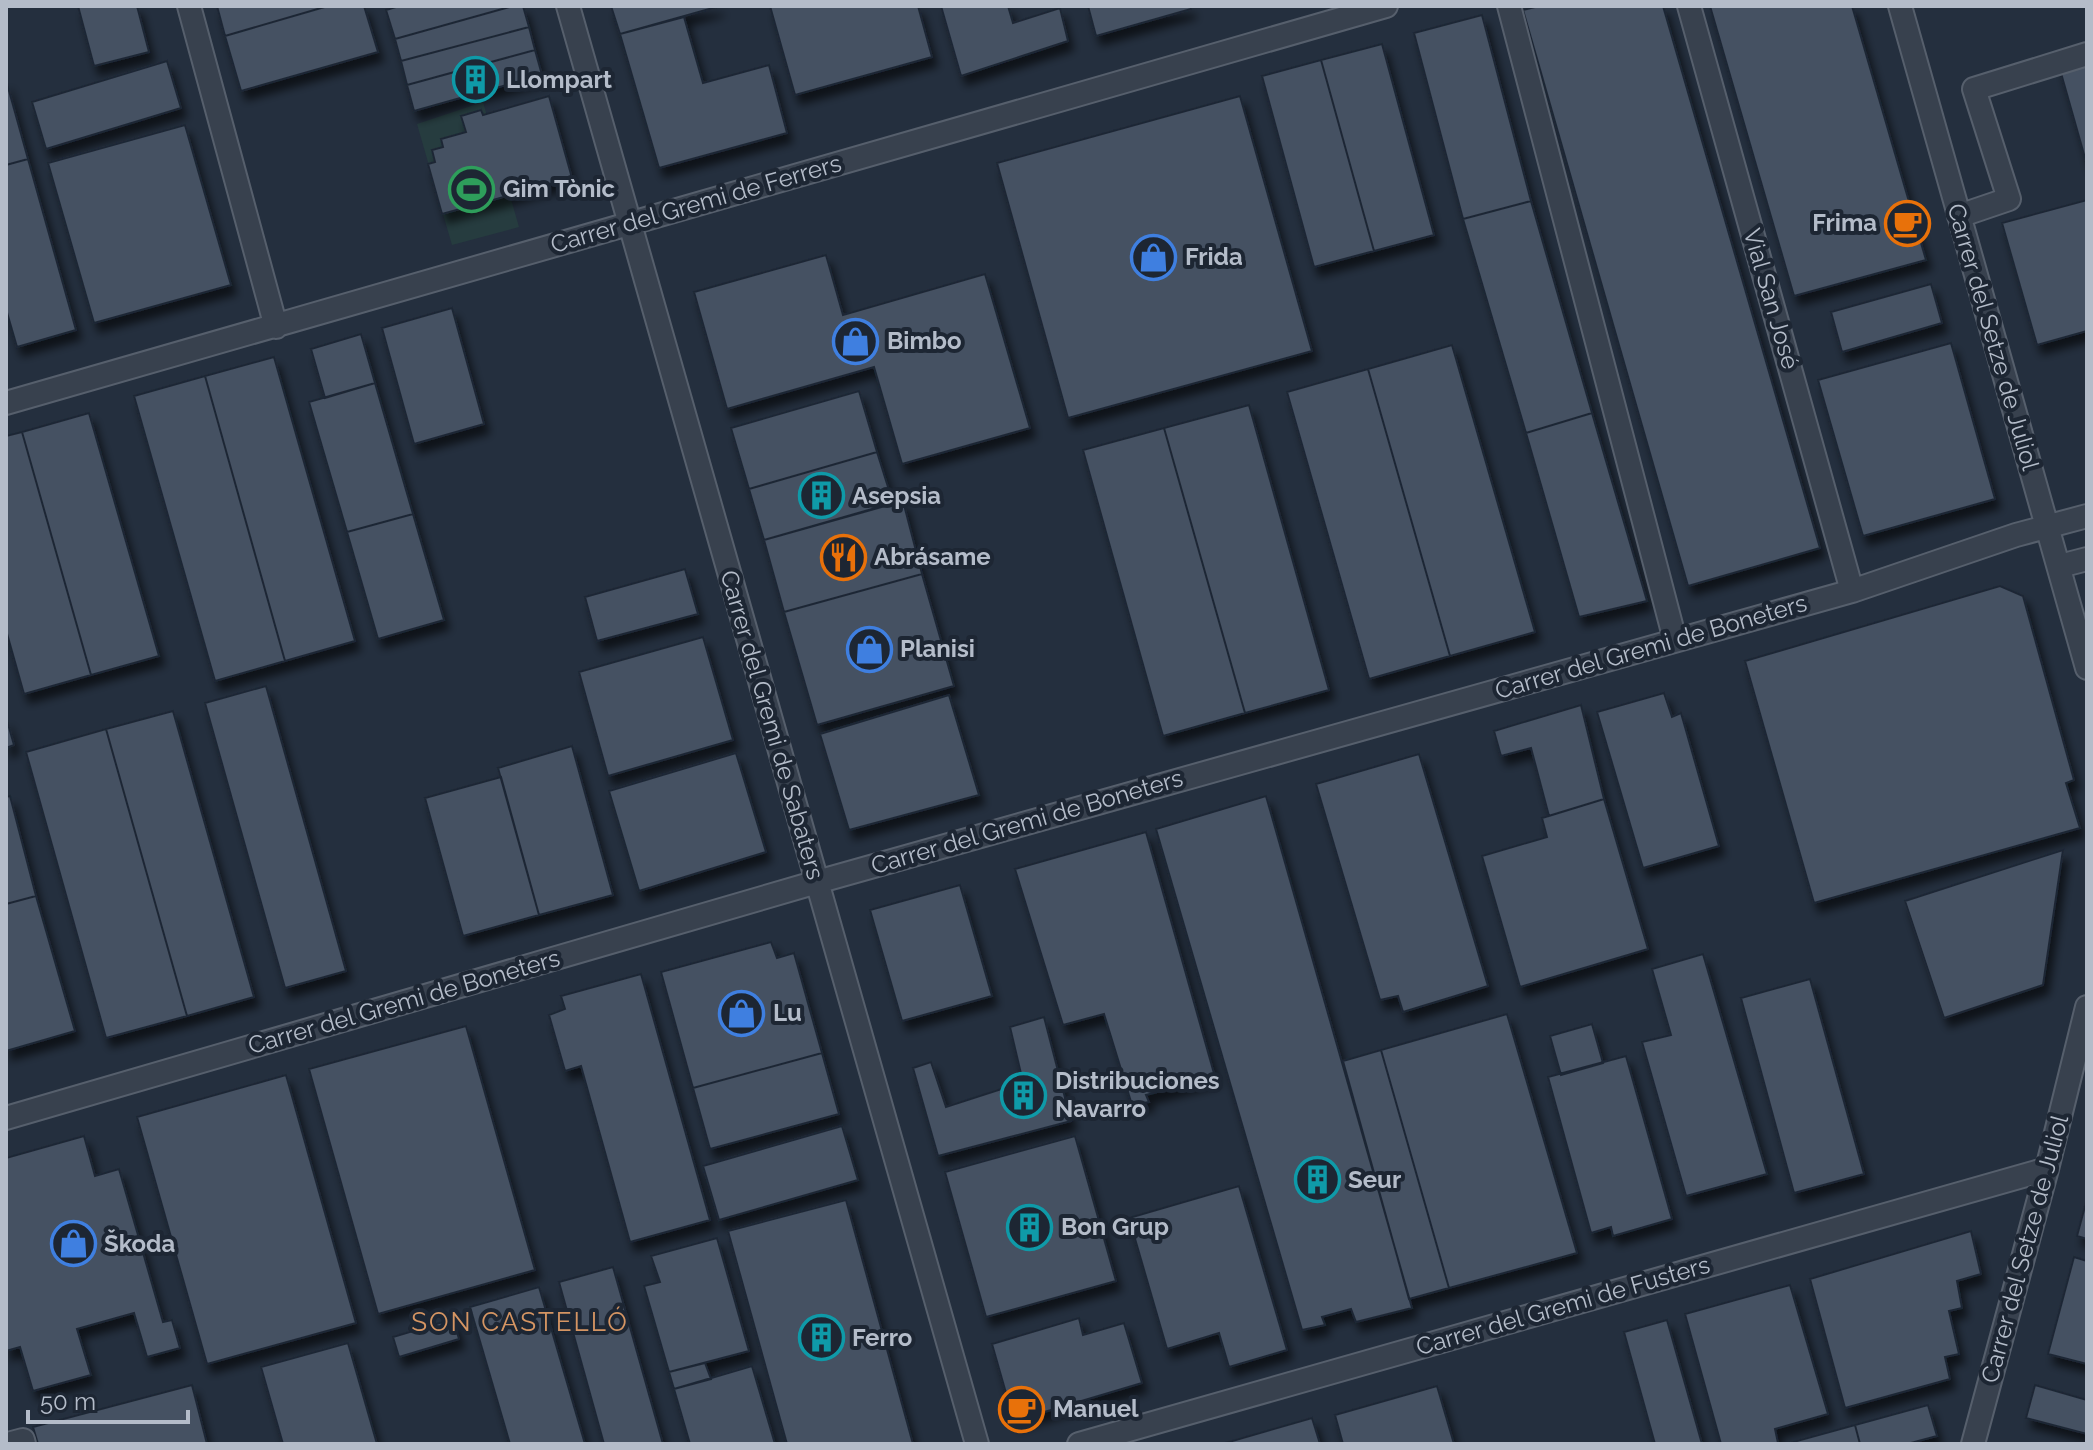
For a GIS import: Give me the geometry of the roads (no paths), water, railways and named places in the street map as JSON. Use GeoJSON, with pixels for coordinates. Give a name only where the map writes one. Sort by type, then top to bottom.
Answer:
{"type":"FeatureCollection","features":[{"type":"Feature","properties":{"kind":"street"},"geometry":{"type":"LineString","coordinates":[[189,6],[276,327]]}},
{"type":"Feature","properties":{"kind":"street","name":"Carrer del Gremi de Sabaters"},"geometry":{"type":"LineString","coordinates":[[568,6],[977,1444]]}},
{"type":"Feature","properties":{"kind":"street","name":"Carrer del Gremi de Ferrers"},"geometry":{"type":"LineString","coordinates":[[6,403],[1386,6]]}},
{"type":"Feature","properties":{"kind":"street"},"geometry":{"type":"LineString","coordinates":[[1509,6],[1675,640]]}},
{"type":"Feature","properties":{"kind":"street","name":"Vial San José"},"geometry":{"type":"LineString","coordinates":[[1689,6],[1852,591]]}},
{"type":"Feature","properties":{"kind":"street","name":"Carrer del Setze de Juliol"},"geometry":{"type":"LineString","coordinates":[[1900,6],[2087,668]]}},
{"type":"Feature","properties":{"kind":"street"},"geometry":{"type":"LineString","coordinates":[[1959,216],[2009,199],[1974,89],[2087,54]]}},
{"type":"Feature","properties":{"kind":"street","name":"Carrer del Gremi de Boneters"},"geometry":{"type":"LineString","coordinates":[[6,1118],[817,882],[1852,591],[2087,516]]}},
{"type":"Feature","properties":{"kind":"street"},"geometry":{"type":"LineString","coordinates":[[2060,566],[2087,559]]}},
{"type":"Feature","properties":{"kind":"street","name":"Carrer del Setze de Juliol"},"geometry":{"type":"LineString","coordinates":[[1973,1444],[2087,1007]]}},
{"type":"Feature","properties":{"kind":"street","name":"Carrer del Gremi de Fusters"},"geometry":{"type":"LineString","coordinates":[[1079,1444],[2047,1169]]}},
{"type":"Feature","properties":{"kind":"street"},"geometry":{"type":"LineString","coordinates":[[8,1444],[23,1440],[24,1444]]}},
{"type":"Feature","properties":{"kind":"place","name":"Llompart"},"geometry":{"type":"Point","coordinates":[475,80]}},
{"type":"Feature","properties":{"kind":"place","name":"Gim Tònic"},"geometry":{"type":"Point","coordinates":[472,189]}},
{"type":"Feature","properties":{"kind":"place","name":"Frima"},"geometry":{"type":"Point","coordinates":[1908,223]}},
{"type":"Feature","properties":{"kind":"place","name":"Frida"},"geometry":{"type":"Point","coordinates":[1154,257]}},
{"type":"Feature","properties":{"kind":"place","name":"Bimbo"},"geometry":{"type":"Point","coordinates":[856,341]}},
{"type":"Feature","properties":{"kind":"place","name":"Asepsia"},"geometry":{"type":"Point","coordinates":[821,496]}},
{"type":"Feature","properties":{"kind":"place","name":"Abrásame"},"geometry":{"type":"Point","coordinates":[843,557]}},
{"type":"Feature","properties":{"kind":"place","name":"Planisi"},"geometry":{"type":"Point","coordinates":[869,649]}},
{"type":"Feature","properties":{"kind":"place","name":"Lu"},"geometry":{"type":"Point","coordinates":[742,1013]}},
{"type":"Feature","properties":{"kind":"place","name":"Distribuciones Navarro"},"geometry":{"type":"Point","coordinates":[1024,1095]}},
{"type":"Feature","properties":{"kind":"place","name":"Seur"},"geometry":{"type":"Point","coordinates":[1317,1180]}},
{"type":"Feature","properties":{"kind":"place","name":"Bon Grup"},"geometry":{"type":"Point","coordinates":[1030,1227]}},
{"type":"Feature","properties":{"kind":"place","name":"Škoda"},"geometry":{"type":"Point","coordinates":[73,1244]}},
{"type":"Feature","properties":{"kind":"place","name":"Ferro"},"geometry":{"type":"Point","coordinates":[821,1338]}},
{"type":"Feature","properties":{"kind":"place","name":"Manuel"},"geometry":{"type":"Point","coordinates":[1022,1409]}},
{"type":"Feature","properties":{"kind":"district","name":"SON CASTELLÓ"},"geometry":{"type":"Point","coordinates":[520,1322]}}]}
